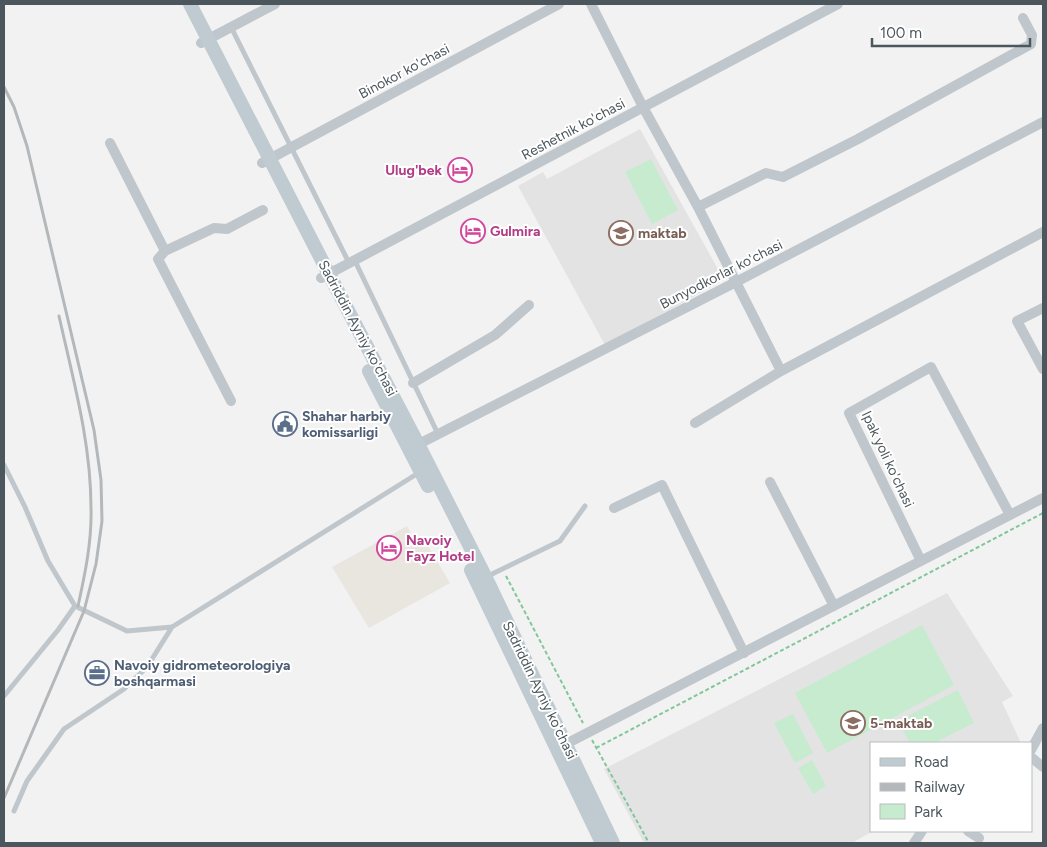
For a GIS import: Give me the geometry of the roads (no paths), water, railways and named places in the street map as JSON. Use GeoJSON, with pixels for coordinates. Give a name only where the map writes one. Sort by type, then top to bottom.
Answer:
{"type":"FeatureCollection","features":[{"type":"Feature","properties":{"kind":"main road","name":"Sadriddin Ayniy ko'chasi"},"geometry":{"type":"LineString","coordinates":[[181,4],[205,41]]}},
{"type":"Feature","properties":{"kind":"main road","name":"Sadriddin Ayniy ko'chasi"},"geometry":{"type":"LineString","coordinates":[[190,4],[205,41],[414,447],[561,746],[613,843]]}},
{"type":"Feature","properties":{"kind":"main road","name":"Sadriddin Ayniy ko'chasi"},"geometry":{"type":"LineString","coordinates":[[561,746],[602,843]]}},
{"type":"Feature","properties":{"kind":"street"},"geometry":{"type":"LineString","coordinates":[[205,41],[275,4]]}},
{"type":"Feature","properties":{"kind":"street","name":"Binokor ko'chasi"},"geometry":{"type":"LineString","coordinates":[[266,161],[559,4]]}},
{"type":"Feature","properties":{"kind":"street"},"geometry":{"type":"LineString","coordinates":[[591,4],[643,107],[698,207],[781,371]]}},
{"type":"Feature","properties":{"kind":"street","name":"Reshetnik ko'chasi"},"geometry":{"type":"LineString","coordinates":[[325,276],[838,4]]}},
{"type":"Feature","properties":{"kind":"street"},"geometry":{"type":"LineString","coordinates":[[698,207],[766,173],[783,177],[998,64],[1031,44],[1032,35],[1023,18]]}},
{"type":"Feature","properties":{"kind":"street","name":"Bunyodkorlar ko'chasi"},"geometry":{"type":"LineString","coordinates":[[414,447],[1043,122]]}},
{"type":"Feature","properties":{"kind":"street"},"geometry":{"type":"LineString","coordinates":[[110,144],[165,251]]}},
{"type":"Feature","properties":{"kind":"street"},"geometry":{"type":"LineString","coordinates":[[231,401],[158,259],[165,251],[214,228],[228,229],[263,210]]}},
{"type":"Feature","properties":{"kind":"street"},"geometry":{"type":"LineString","coordinates":[[695,423],[781,371],[1043,232]]}},
{"type":"Feature","properties":{"kind":"street"},"geometry":{"type":"LineString","coordinates":[[413,383],[495,335],[529,305]]}},
{"type":"Feature","properties":{"kind":"street"},"geometry":{"type":"LineString","coordinates":[[1043,308],[1017,321],[1043,369]]}},
{"type":"Feature","properties":{"kind":"street","name":"Ipak yoli ko'chasi"},"geometry":{"type":"LineString","coordinates":[[921,561],[849,413],[931,367],[1010,515]]}},
{"type":"Feature","properties":{"kind":"street"},"geometry":{"type":"LineString","coordinates":[[770,482],[834,606]]}},
{"type":"Feature","properties":{"kind":"street"},"geometry":{"type":"LineString","coordinates":[[614,508],[662,486],[744,653]]}},
{"type":"Feature","properties":{"kind":"street"},"geometry":{"type":"LineString","coordinates":[[561,746],[1043,498]]}},
{"type":"Feature","properties":{"kind":"street"},"geometry":{"type":"LineString","coordinates":[[1032,748],[1043,728]]}},
{"type":"Feature","properties":{"kind":"street"},"geometry":{"type":"LineString","coordinates":[[1032,758],[1043,767]]}},
{"type":"Feature","properties":{"kind":"street"},"geometry":{"type":"LineString","coordinates":[[914,843],[921,832]]}},
{"type":"Feature","properties":{"kind":"street"},"geometry":{"type":"LineString","coordinates":[[970,832],[979,838]]}},
{"type":"Feature","properties":{"kind":"lane"},"geometry":{"type":"LineString","coordinates":[[231,27],[438,434]]}},
{"type":"Feature","properties":{"kind":"lane"},"geometry":{"type":"LineString","coordinates":[[4,465],[25,507],[48,561],[75,606],[127,631],[172,627]]}},
{"type":"Feature","properties":{"kind":"lane"},"geometry":{"type":"LineString","coordinates":[[14,811],[27,781],[64,729],[124,689],[147,667],[172,627],[425,470]]}},
{"type":"Feature","properties":{"kind":"lane"},"geometry":{"type":"LineString","coordinates":[[481,580],[560,541],[586,506]]}},
{"type":"Feature","properties":{"kind":"lane"},"geometry":{"type":"LineString","coordinates":[[4,696],[58,630],[75,606]]}},
{"type":"Feature","properties":{"kind":"railway"},"geometry":{"type":"LineString","coordinates":[[4,87],[14,107],[27,146],[94,430],[101,480],[102,521],[96,564],[84,611],[4,798]]}},
{"type":"Feature","properties":{"kind":"railway"},"geometry":{"type":"LineString","coordinates":[[59,316],[85,435],[90,483],[91,520],[89,545],[78,606]]}},
{"type":"Feature","properties":{"kind":"place","name":"Ulug'bek"},"geometry":{"type":"Point","coordinates":[460,170]}},
{"type":"Feature","properties":{"kind":"place","name":"Gulmira"},"geometry":{"type":"Point","coordinates":[473,231]}},
{"type":"Feature","properties":{"kind":"place","name":"maktab"},"geometry":{"type":"Point","coordinates":[621,233]}},
{"type":"Feature","properties":{"kind":"place","name":"Shahar harbiy komissarligi"},"geometry":{"type":"Point","coordinates":[285,424]}},
{"type":"Feature","properties":{"kind":"place","name":"Navoiy Fayz Hotel"},"geometry":{"type":"Point","coordinates":[389,548]}},
{"type":"Feature","properties":{"kind":"place","name":"Navoiy gidrometeorologiya boshqarmasi"},"geometry":{"type":"Point","coordinates":[97,673]}},
{"type":"Feature","properties":{"kind":"place","name":"5-maktab"},"geometry":{"type":"Point","coordinates":[853,723]}}]}
